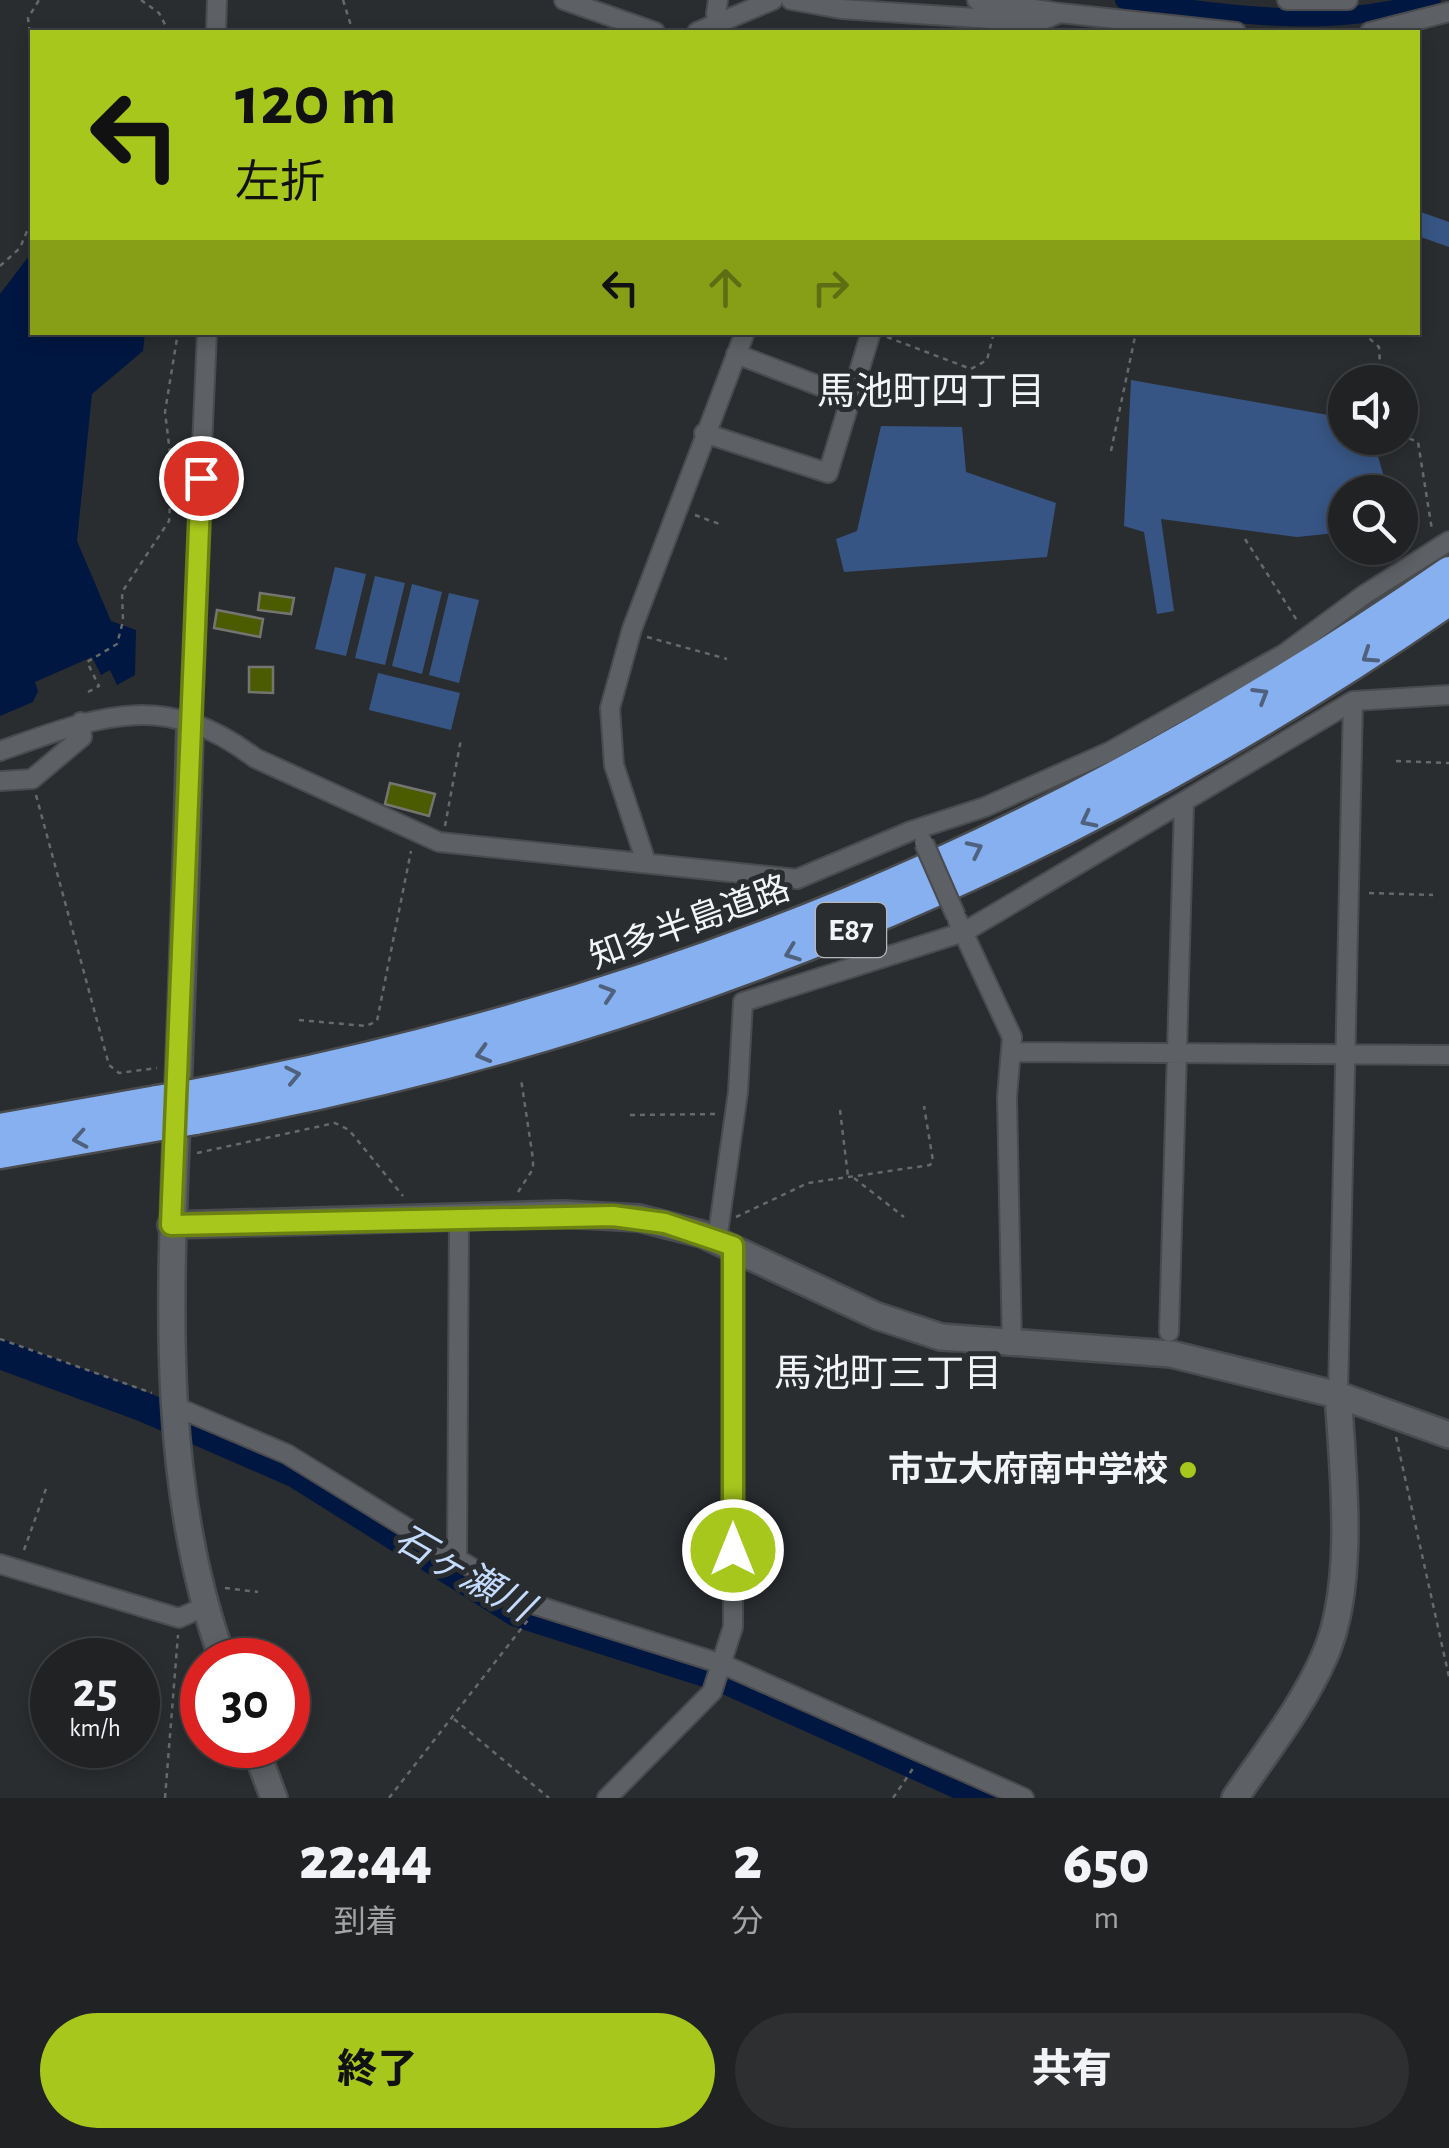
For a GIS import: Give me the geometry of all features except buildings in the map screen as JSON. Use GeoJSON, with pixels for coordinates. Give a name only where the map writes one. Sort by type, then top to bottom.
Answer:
{"type":"FeatureCollection","features":[{"type":"Feature","properties":{"kind":"highway","name":"知多半島道路"},"geometry":{"type":"LineString","coordinates":[[196,1106],[584,1000],[738,949],[956,859],[1158,755],[1360,634],[1446,553]]}},
{"type":"Feature","properties":{"kind":"highway","name":"知多半島道路"},"geometry":{"type":"LineString","coordinates":[[0,1154],[158,1113],[464,1059],[592,1023],[745,972],[968,880],[1171,776],[1279,714],[1449,600]]}},
{"type":"Feature","properties":{"kind":"highway","name":"知多半島道路"},"geometry":{"type":"LineString","coordinates":[[0,1130],[158,1113]]}},
{"type":"Feature","properties":{"kind":"street"},"geometry":{"type":"LineString","coordinates":[[216,30],[217,0]]}},
{"type":"Feature","properties":{"kind":"street"},"geometry":{"type":"LineString","coordinates":[[564,0],[648,30]]}},
{"type":"Feature","properties":{"kind":"street"},"geometry":{"type":"LineString","coordinates":[[718,0],[721,28],[773,0]]}},
{"type":"Feature","properties":{"kind":"street"},"geometry":{"type":"LineString","coordinates":[[791,0],[880,12],[1038,22],[1060,13]]}},
{"type":"Feature","properties":{"kind":"street"},"geometry":{"type":"LineString","coordinates":[[976,0],[1060,13],[1102,9],[1224,30]]}},
{"type":"Feature","properties":{"kind":"street"},"geometry":{"type":"LineString","coordinates":[[1288,0],[1348,0]]}},
{"type":"Feature","properties":{"kind":"street"},"geometry":{"type":"LineString","coordinates":[[880,12],[886,30]]}},
{"type":"Feature","properties":{"kind":"street"},"geometry":{"type":"LineString","coordinates":[[1378,30],[1449,12]]}},
{"type":"Feature","properties":{"kind":"street"},"geometry":{"type":"LineString","coordinates":[[207,335],[171,1225],[173,1403],[217,1638]]}},
{"type":"Feature","properties":{"kind":"street"},"geometry":{"type":"LineString","coordinates":[[646,862],[614,765],[610,708],[630,633],[744,335]]}},
{"type":"Feature","properties":{"kind":"street"},"geometry":{"type":"LineString","coordinates":[[704,433],[828,473],[873,335]]}},
{"type":"Feature","properties":{"kind":"street"},"geometry":{"type":"LineString","coordinates":[[736,354],[851,398]]}},
{"type":"Feature","properties":{"kind":"street"},"geometry":{"type":"LineString","coordinates":[[0,751],[82,722],[125,713],[190,724],[416,834],[442,842],[797,879],[918,837],[1109,752],[1446,553]]}},
{"type":"Feature","properties":{"kind":"street"},"geometry":{"type":"LineString","coordinates":[[607,1798],[712,1692],[733,1626],[724,1236],[743,1002],[960,924],[1184,804],[1353,702],[1449,695]]}},
{"type":"Feature","properties":{"kind":"street"},"geometry":{"type":"LineString","coordinates":[[1235,1798],[1307,1692],[1327,1651],[1338,1604],[1342,1538],[1338,1394],[1353,702]]}},
{"type":"Feature","properties":{"kind":"street"},"geometry":{"type":"LineString","coordinates":[[0,781],[32,779],[82,737],[82,722]]}},
{"type":"Feature","properties":{"kind":"street"},"geometry":{"type":"LineString","coordinates":[[1170,1332],[1184,804]]}},
{"type":"Feature","properties":{"kind":"street"},"geometry":{"type":"LineString","coordinates":[[918,837],[1012,1037],[1007,1097],[1012,1346]]}},
{"type":"Feature","properties":{"kind":"street"},"geometry":{"type":"LineString","coordinates":[[1013,1052],[1449,1056]]}},
{"type":"Feature","properties":{"kind":"street"},"geometry":{"type":"LineString","coordinates":[[171,1225],[514,1215],[638,1218],[724,1236],[908,1328],[941,1337],[1012,1346],[1171,1354],[1338,1394],[1449,1435]]}},
{"type":"Feature","properties":{"kind":"street"},"geometry":{"type":"LineString","coordinates":[[457,1558],[459,1217]]}},
{"type":"Feature","properties":{"kind":"street"},"geometry":{"type":"LineString","coordinates":[[173,1403],[287,1454],[552,1612],[717,1673],[1024,1798]]}},
{"type":"Feature","properties":{"kind":"street"},"geometry":{"type":"LineString","coordinates":[[8,1566],[179,1618],[207,1598]]}},
{"type":"Feature","properties":{"kind":"street"},"geometry":{"type":"LineString","coordinates":[[263,1768],[274,1798]]}},
{"type":"Feature","properties":{"kind":"path"},"geometry":{"type":"LineString","coordinates":[[30,35],[28,18],[39,0]]}},
{"type":"Feature","properties":{"kind":"path"},"geometry":{"type":"LineString","coordinates":[[141,0],[160,13],[169,30]]}},
{"type":"Feature","properties":{"kind":"path"},"geometry":{"type":"LineString","coordinates":[[344,0],[352,30]]}},
{"type":"Feature","properties":{"kind":"path"},"geometry":{"type":"LineString","coordinates":[[0,266],[20,248],[30,225]]}},
{"type":"Feature","properties":{"kind":"path"},"geometry":{"type":"LineString","coordinates":[[88,692],[99,686],[87,662],[117,644],[124,621],[122,592],[169,521],[172,469],[165,412],[178,335]]}},
{"type":"Feature","properties":{"kind":"path"},"geometry":{"type":"LineString","coordinates":[[882,335],[970,369],[988,360],[993,335]]}},
{"type":"Feature","properties":{"kind":"path"},"geometry":{"type":"LineString","coordinates":[[1111,450],[1135,335]]}},
{"type":"Feature","properties":{"kind":"path"},"geometry":{"type":"LineString","coordinates":[[1365,335],[1379,347],[1380,365]]}},
{"type":"Feature","properties":{"kind":"path"},"geometry":{"type":"LineString","coordinates":[[1418,442],[1431,529],[1446,553]]}},
{"type":"Feature","properties":{"kind":"path"},"geometry":{"type":"LineString","coordinates":[[676,509],[722,525]]}},
{"type":"Feature","properties":{"kind":"path"},"geometry":{"type":"LineString","coordinates":[[1245,539],[1309,636]]}},
{"type":"Feature","properties":{"kind":"path"},"geometry":{"type":"LineString","coordinates":[[630,633],[727,659]]}},
{"type":"Feature","properties":{"kind":"path"},"geometry":{"type":"LineString","coordinates":[[442,842],[461,739]]}},
{"type":"Feature","properties":{"kind":"path"},"geometry":{"type":"LineString","coordinates":[[1396,762],[1449,763]]}},
{"type":"Feature","properties":{"kind":"path"},"geometry":{"type":"LineString","coordinates":[[32,779],[108,1065],[113,1072],[127,1074],[179,1063]]}},
{"type":"Feature","properties":{"kind":"path"},"geometry":{"type":"LineString","coordinates":[[299,1020],[366,1026],[377,1021],[416,834]]}},
{"type":"Feature","properties":{"kind":"path"},"geometry":{"type":"LineString","coordinates":[[1349,892],[1432,895]]}},
{"type":"Feature","properties":{"kind":"path"},"geometry":{"type":"LineString","coordinates":[[514,1215],[513,1200],[533,1170],[534,1159],[521,1078]]}},
{"type":"Feature","properties":{"kind":"path"},"geometry":{"type":"LineString","coordinates":[[724,1236],[753,1211],[794,1188],[930,1165],[924,1106]]}},
{"type":"Feature","properties":{"kind":"path"},"geometry":{"type":"LineString","coordinates":[[840,1110],[850,1176],[904,1217]]}},
{"type":"Feature","properties":{"kind":"path"},"geometry":{"type":"LineString","coordinates":[[630,1114],[735,1113]]}},
{"type":"Feature","properties":{"kind":"path"},"geometry":{"type":"LineString","coordinates":[[176,1157],[335,1123],[349,1130],[410,1204],[415,1218]]}},
{"type":"Feature","properties":{"kind":"path"},"geometry":{"type":"LineString","coordinates":[[0,1339],[173,1403]]}},
{"type":"Feature","properties":{"kind":"path"},"geometry":{"type":"LineString","coordinates":[[1401,1416],[1396,1438],[1449,1677]]}},
{"type":"Feature","properties":{"kind":"path"},"geometry":{"type":"LineString","coordinates":[[8,1566],[48,1486]]}},
{"type":"Feature","properties":{"kind":"path"},"geometry":{"type":"LineString","coordinates":[[207,1598],[218,1588],[258,1592]]}},
{"type":"Feature","properties":{"kind":"path"},"geometry":{"type":"LineString","coordinates":[[165,1798],[179,1618]]}},
{"type":"Feature","properties":{"kind":"path"},"geometry":{"type":"LineString","coordinates":[[390,1798],[526,1624]]}},
{"type":"Feature","properties":{"kind":"path"},"geometry":{"type":"LineString","coordinates":[[452,1718],[548,1798]]}},
{"type":"Feature","properties":{"kind":"path"},"geometry":{"type":"LineString","coordinates":[[893,1798],[912,1770]]}},
{"type":"Feature","properties":{"kind":"shaded area"},"geometry":{"type":"Polygon","coordinates":[[[1420,212],[1449,222],[1449,247],[1420,237],[1420,212]]]}},
{"type":"Feature","properties":{"kind":"shaded area"},"geometry":{"type":"Polygon","coordinates":[[[30,255],[30,335],[145,335],[143,351],[92,394],[77,541],[111,621],[136,630],[135,675],[117,685],[110,670],[101,675],[92,657],[35,682],[38,691],[33,702],[0,716],[0,294],[30,255]]]}},
{"type":"Feature","properties":{"kind":"shaded area"},"geometry":{"type":"Polygon","coordinates":[[[1131,380],[1328,415],[1328,455],[1378,455],[1383,475],[1328,475],[1328,534],[1297,537],[1161,519],[1174,611],[1157,614],[1144,532],[1124,526],[1131,380]]]}},
{"type":"Feature","properties":{"kind":"shaded area"},"geometry":{"type":"Polygon","coordinates":[[[881,426],[962,427],[966,472],[1056,503],[1047,557],[844,572],[836,539],[857,531],[881,426]]]}},
{"type":"Feature","properties":{"kind":"shaded area"},"geometry":{"type":"Polygon","coordinates":[[[335,567],[366,574],[346,656],[315,649],[335,567]]]}},
{"type":"Feature","properties":{"kind":"shaded area"},"geometry":{"type":"Polygon","coordinates":[[[375,576],[405,583],[385,665],[355,658],[375,576]]]}},
{"type":"Feature","properties":{"kind":"shaded area"},"geometry":{"type":"Polygon","coordinates":[[[412,584],[442,592],[422,674],[392,666],[412,584]]]}},
{"type":"Feature","properties":{"kind":"shaded area"},"geometry":{"type":"Polygon","coordinates":[[[449,593],[479,600],[459,683],[429,675],[449,593]]]}},
{"type":"Feature","properties":{"kind":"shaded area"},"geometry":{"type":"Polygon","coordinates":[[[378,673],[460,693],[451,730],[369,710],[378,673]]]}},
{"type":"Feature","properties":{"kind":"waterway"},"geometry":{"type":"LineString","coordinates":[[1124,0],[1278,17],[1354,15],[1432,0]]}},
{"type":"Feature","properties":{"kind":"waterway","name":"石ヶ瀬川"},"geometry":{"type":"LineString","coordinates":[[0,1354],[144,1407],[296,1473],[517,1612],[721,1677],[990,1798]]}},
{"type":"Feature","properties":{"kind":"place","name":"市立大府南中学校"},"geometry":{"type":"Point","coordinates":[1188,1470]}},
{"type":"Feature","properties":{"kind":"district","name":"馬池町四丁目"},"geometry":{"type":"Point","coordinates":[931,393]}},
{"type":"Feature","properties":{"kind":"district","name":"馬池町三丁目"},"geometry":{"type":"Point","coordinates":[888,1375]}},
{"type":"Feature","properties":{"kind":"route"},"geometry":{"type":"LineString","coordinates":[[201,478],[171,1225],[563,1214],[665,1223],[733,1246],[733,1550]]}}]}
